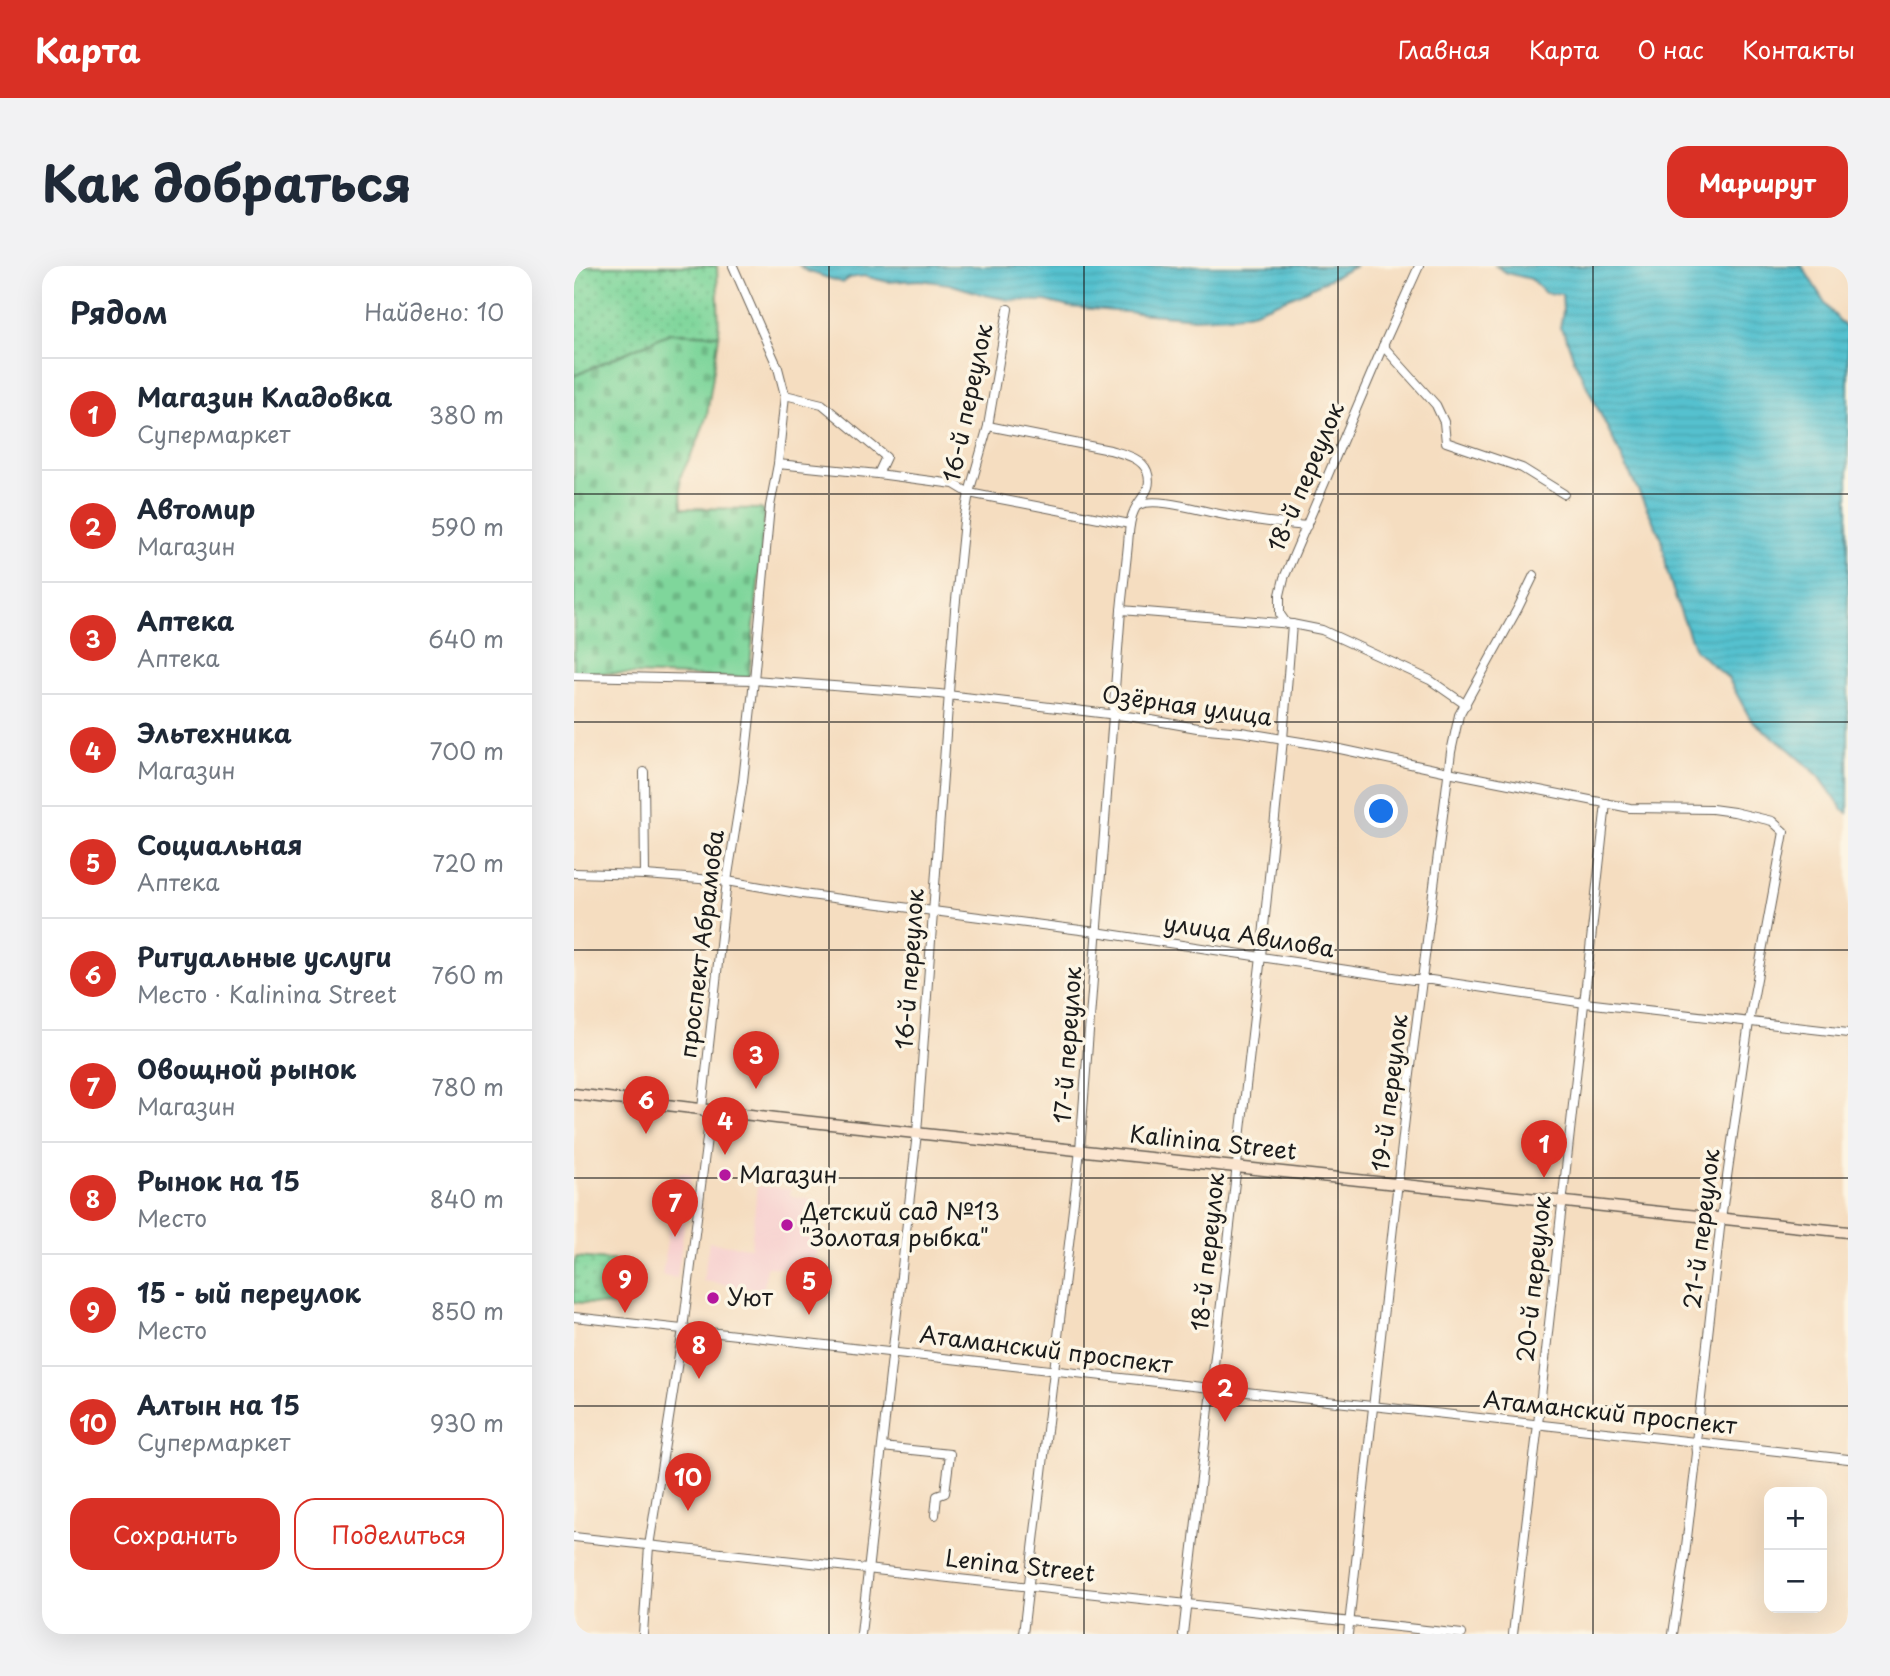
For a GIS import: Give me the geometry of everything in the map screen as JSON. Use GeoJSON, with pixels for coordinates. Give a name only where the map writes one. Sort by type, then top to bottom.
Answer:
{"type":"FeatureCollection","features":[{"type":"Feature","properties":{"kind":"main road","name":"Kalinina Street"},"geometry":{"type":"LineString","coordinates":[[574,1094],[1848,1232]]}},
{"type":"Feature","properties":{"kind":"street","name":"проспект Абрамова"},"geometry":{"type":"LineString","coordinates":[[643,1634],[649,1546],[682,1329],[709,1122],[702,1109],[727,881],[743,781],[770,506],[778,464],[785,395],[778,368],[733,266]]}},
{"type":"Feature","properties":{"kind":"street","name":"18-й переулок"},"geometry":{"type":"LineString","coordinates":[[1184,1634],[1283,739],[1290,624],[1280,614],[1280,595],[1291,560],[1419,266]]}},
{"type":"Feature","properties":{"kind":"street","name":"16-й переулок"},"geometry":{"type":"LineString","coordinates":[[861,1634],[917,1133],[964,520],[988,426],[1008,309]]}},
{"type":"Feature","properties":{"kind":"street"},"geometry":{"type":"LineString","coordinates":[[1383,346],[1436,405],[1444,422],[1446,442],[1522,468],[1564,495]]}},
{"type":"Feature","properties":{"kind":"street"},"geometry":{"type":"LineString","coordinates":[[785,395],[822,404],[853,428],[886,457],[878,474]]}},
{"type":"Feature","properties":{"kind":"street","name":"17-й переулок"},"geometry":{"type":"LineString","coordinates":[[988,426],[1128,456],[1142,463],[1149,484],[1134,510],[1130,524],[1121,610],[1080,1150],[1023,1634]]}},
{"type":"Feature","properties":{"kind":"street"},"geometry":{"type":"LineString","coordinates":[[778,464],[954,484],[969,493],[1130,524]]}},
{"type":"Feature","properties":{"kind":"street"},"geometry":{"type":"LineString","coordinates":[[1134,510],[1141,503],[1150,502],[1307,526]]}},
{"type":"Feature","properties":{"kind":"street","name":"19-й переулок"},"geometry":{"type":"LineString","coordinates":[[1348,1634],[1409,1082],[1448,772],[1459,715],[1534,575]]}},
{"type":"Feature","properties":{"kind":"street"},"geometry":{"type":"LineString","coordinates":[[1121,610],[1290,624],[1322,630],[1430,680],[1466,705]]}},
{"type":"Feature","properties":{"kind":"street","name":"Озёрная улица"},"geometry":{"type":"LineString","coordinates":[[574,676],[754,680],[949,695],[1114,714],[1368,754],[1630,808],[1712,809],[1734,812],[1772,821],[1784,832]]}},
{"type":"Feature","properties":{"kind":"street"},"geometry":{"type":"LineString","coordinates":[[644,772],[645,874]]}},
{"type":"Feature","properties":{"kind":"street","name":"20-й переулок"},"geometry":{"type":"LineString","coordinates":[[1513,1634],[1606,803]]}},
{"type":"Feature","properties":{"kind":"street","name":"21-й переулок"},"geometry":{"type":"LineString","coordinates":[[1673,1634],[1697,1453],[1696,1442],[1721,1219],[1749,1022],[1784,832]]}},
{"type":"Feature","properties":{"kind":"street","name":"улица Авилова"},"geometry":{"type":"LineString","coordinates":[[574,873],[645,874],[727,881],[802,894],[1097,932],[1584,1003],[1848,1032]]}},
{"type":"Feature","properties":{"kind":"street","name":"Атаманский проспект"},"geometry":{"type":"LineString","coordinates":[[574,1317],[1848,1459]]}},
{"type":"Feature","properties":{"kind":"street"},"geometry":{"type":"LineString","coordinates":[[882,1447],[950,1454],[945,1493],[937,1496],[935,1515]]}},
{"type":"Feature","properties":{"kind":"street","name":"Lenina Street"},"geometry":{"type":"LineString","coordinates":[[574,1537],[1462,1634]]}},
{"type":"Feature","properties":{"kind":"shaded area"},"geometry":{"type":"Polygon","coordinates":[[[679,1173],[691,1174],[677,1278],[662,1276],[679,1173]]]}},
{"type":"Feature","properties":{"kind":"shaded area","name":"Детский сад №13 \"Золотая рыбка\""},"geometry":{"type":"Polygon","coordinates":[[[757,1186],[791,1189],[790,1196],[823,1201],[815,1269],[766,1267],[764,1290],[703,1281],[709,1242],[751,1248],[757,1186]]]}},
{"type":"Feature","properties":{"kind":"green space"},"geometry":{"type":"Polygon","coordinates":[[[574,266],[717,266],[719,335],[670,333],[574,376],[574,266]]]}},
{"type":"Feature","properties":{"kind":"green space"},"geometry":{"type":"Polygon","coordinates":[[[670,333],[719,335],[707,415],[698,441],[680,477],[682,508],[761,509],[765,512],[749,678],[574,672],[574,376],[670,333]]]}},
{"type":"Feature","properties":{"kind":"green space"},"geometry":{"type":"Polygon","coordinates":[[[576,1257],[619,1261],[615,1306],[574,1302],[576,1257]]]}},
{"type":"Feature","properties":{"kind":"water"},"geometry":{"type":"Polygon","coordinates":[[[800,266],[1356,266],[1255,311],[1234,316],[1195,318],[1069,307],[1046,301],[1009,300],[949,284],[920,280],[888,282],[864,276],[849,278],[843,283],[800,266]]]}},
{"type":"Feature","properties":{"kind":"water"},"geometry":{"type":"Polygon","coordinates":[[[1496,266],[1802,266],[1829,309],[1848,330],[1848,813],[1819,776],[1751,720],[1728,678],[1695,650],[1667,571],[1662,539],[1560,328],[1562,294],[1545,293],[1531,279],[1507,273],[1496,266]]]}},
{"type":"Feature","properties":{"kind":"place","name":"Аптека"},"geometry":{"type":"Point","coordinates":[756,1089]}},
{"type":"Feature","properties":{"kind":"place","name":"Ритуальные услуги"},"geometry":{"type":"Point","coordinates":[646,1134]}},
{"type":"Feature","properties":{"kind":"place","name":"Эльтехника"},"geometry":{"type":"Point","coordinates":[725,1155]}},
{"type":"Feature","properties":{"kind":"place","name":"Магазин"},"geometry":{"type":"Point","coordinates":[725,1175]}},
{"type":"Feature","properties":{"kind":"place","name":"Магазин Кладовка"},"geometry":{"type":"Point","coordinates":[1544,1178]}},
{"type":"Feature","properties":{"kind":"place","name":"Детский сад №13 \"Золотая рыбка\""},"geometry":{"type":"Point","coordinates":[787,1225]}},
{"type":"Feature","properties":{"kind":"place","name":"Овощной рынок"},"geometry":{"type":"Point","coordinates":[675,1237]}},
{"type":"Feature","properties":{"kind":"place","name":"Уют"},"geometry":{"type":"Point","coordinates":[713,1298]}},
{"type":"Feature","properties":{"kind":"place","name":"15 - ый переулок"},"geometry":{"type":"Point","coordinates":[625,1313]}},
{"type":"Feature","properties":{"kind":"place","name":"Социальная"},"geometry":{"type":"Point","coordinates":[809,1315]}},
{"type":"Feature","properties":{"kind":"place","name":"Рынок на 15"},"geometry":{"type":"Point","coordinates":[699,1379]}},
{"type":"Feature","properties":{"kind":"place","name":"Автомир"},"geometry":{"type":"Point","coordinates":[1225,1422]}},
{"type":"Feature","properties":{"kind":"place","name":"Алтын на 15"},"geometry":{"type":"Point","coordinates":[688,1511]}}]}
